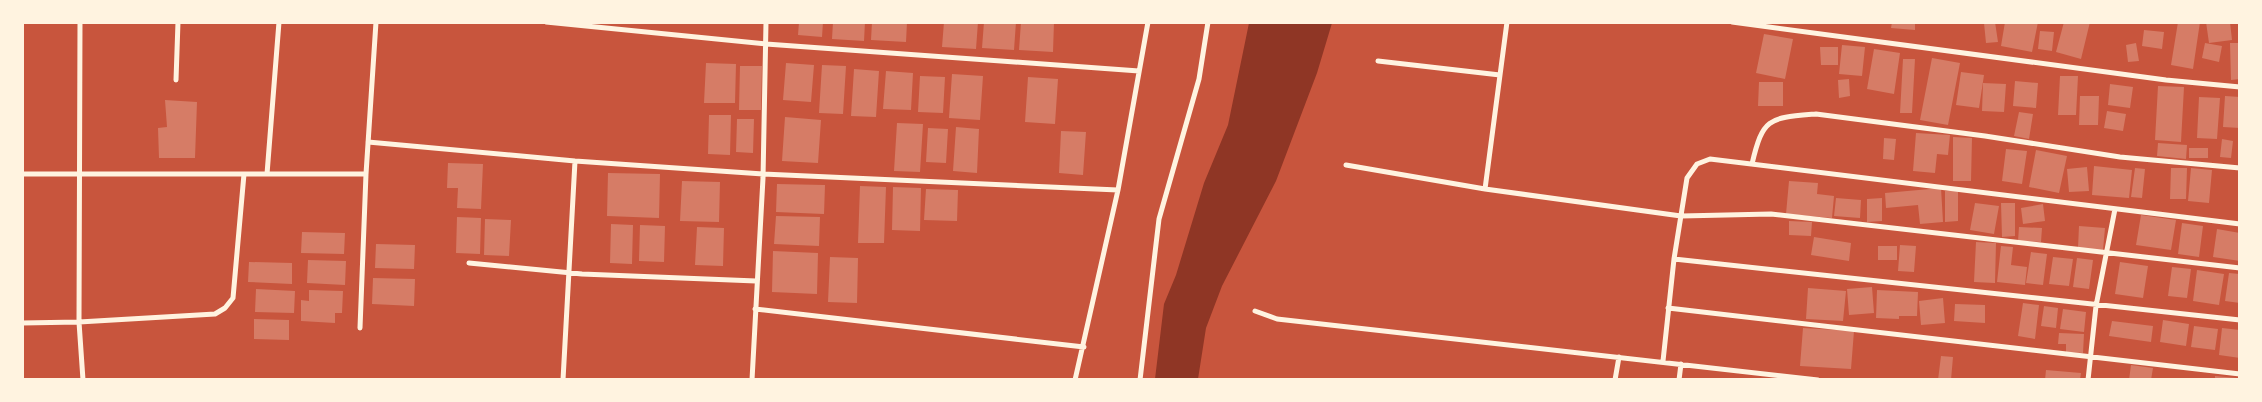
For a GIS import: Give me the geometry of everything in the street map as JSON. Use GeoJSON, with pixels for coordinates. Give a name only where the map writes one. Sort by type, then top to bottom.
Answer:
{"type":"FeatureCollection","features":[{"type":"Feature","properties":{"kind":"street"},"geometry":{"type":"LineString","coordinates":[[80,22],[79,322],[83,380]]}},
{"type":"Feature","properties":{"kind":"street"},"geometry":{"type":"LineString","coordinates":[[176,80],[178,22]]}},
{"type":"Feature","properties":{"kind":"street"},"geometry":{"type":"LineString","coordinates":[[266,174],[279,22]]}},
{"type":"Feature","properties":{"kind":"street"},"geometry":{"type":"LineString","coordinates":[[360,328],[366,174],[376,22]]}},
{"type":"Feature","properties":{"kind":"street"},"geometry":{"type":"LineString","coordinates":[[546,22],[766,44],[1139,71]]}},
{"type":"Feature","properties":{"kind":"street"},"geometry":{"type":"LineString","coordinates":[[752,380],[762,174],[766,22]]}},
{"type":"Feature","properties":{"kind":"street"},"geometry":{"type":"LineString","coordinates":[[1075,380],[1118,190],[1148,22]]}},
{"type":"Feature","properties":{"kind":"street"},"geometry":{"type":"LineString","coordinates":[[1140,380],[1159,219],[1199,79],[1208,22]]}},
{"type":"Feature","properties":{"kind":"street"},"geometry":{"type":"LineString","coordinates":[[1485,189],[1507,22]]}},
{"type":"Feature","properties":{"kind":"street"},"geometry":{"type":"LineString","coordinates":[[1732,22],[2137,76],[2240,87]]}},
{"type":"Feature","properties":{"kind":"street"},"geometry":{"type":"LineString","coordinates":[[1378,61],[1500,75]]}},
{"type":"Feature","properties":{"kind":"street"},"geometry":{"type":"LineString","coordinates":[[1752,164],[1758,135],[1771,122],[1791,116],[1816,114],[1985,136],[2120,158],[2240,168]]}},
{"type":"Feature","properties":{"kind":"street"},"geometry":{"type":"LineString","coordinates":[[368,142],[575,161],[762,174],[1118,190]]}},
{"type":"Feature","properties":{"kind":"street"},"geometry":{"type":"LineString","coordinates":[[1662,361],[1674,259],[1688,178],[1697,164],[1710,159],[2240,224]]}},
{"type":"Feature","properties":{"kind":"street"},"geometry":{"type":"LineString","coordinates":[[563,380],[575,161]]}},
{"type":"Feature","properties":{"kind":"street"},"geometry":{"type":"LineString","coordinates":[[1346,165],[1485,189],[1681,216],[1771,214],[2240,268]]}},
{"type":"Feature","properties":{"kind":"street"},"geometry":{"type":"LineString","coordinates":[[22,174],[366,174]]}},
{"type":"Feature","properties":{"kind":"street"},"geometry":{"type":"LineString","coordinates":[[22,323],[79,322],[215,314],[225,308],[233,298],[244,174]]}},
{"type":"Feature","properties":{"kind":"street"},"geometry":{"type":"LineString","coordinates":[[2088,380],[2096,306],[2115,209]]}},
{"type":"Feature","properties":{"kind":"street"},"geometry":{"type":"LineString","coordinates":[[1674,259],[2096,306],[2240,320]]}},
{"type":"Feature","properties":{"kind":"street"},"geometry":{"type":"LineString","coordinates":[[469,263],[568,272],[756,281]]}},
{"type":"Feature","properties":{"kind":"street"},"geometry":{"type":"LineString","coordinates":[[1668,308],[2240,374]]}},
{"type":"Feature","properties":{"kind":"street"},"geometry":{"type":"LineString","coordinates":[[755,309],[1084,347]]}},
{"type":"Feature","properties":{"kind":"street"},"geometry":{"type":"LineString","coordinates":[[1255,311],[1277,319],[1818,380]]}},
{"type":"Feature","properties":{"kind":"street"},"geometry":{"type":"LineString","coordinates":[[1615,380],[1619,357]]}},
{"type":"Feature","properties":{"kind":"street"},"geometry":{"type":"LineString","coordinates":[[1679,380],[1681,364]]}},
{"type":"Feature","properties":{"kind":"shaded area"},"geometry":{"type":"Polygon","coordinates":[[[1249,23],[1332,23],[1317,73],[1276,181],[1222,286],[1206,328],[1198,379],[1155,379],[1164,304],[1176,275],[1204,183],[1228,125],[1249,23]]]}},
{"type":"Feature","properties":{"kind":"building"},"geometry":{"type":"Polygon","coordinates":[[[799,22],[823,22],[822,37],[798,35],[799,22]]]}},
{"type":"Feature","properties":{"kind":"building"},"geometry":{"type":"Polygon","coordinates":[[[833,22],[865,22],[864,41],[832,39],[833,22]]]}},
{"type":"Feature","properties":{"kind":"building"},"geometry":{"type":"Polygon","coordinates":[[[872,22],[907,22],[906,42],[871,40],[872,22]]]}},
{"type":"Feature","properties":{"kind":"building"},"geometry":{"type":"Polygon","coordinates":[[[944,22],[978,22],[976,49],[942,47],[944,22]]]}},
{"type":"Feature","properties":{"kind":"building"},"geometry":{"type":"Polygon","coordinates":[[[984,22],[1016,22],[1014,50],[982,48],[984,22]]]}},
{"type":"Feature","properties":{"kind":"building"},"geometry":{"type":"Polygon","coordinates":[[[1021,22],[1054,22],[1053,52],[1019,50],[1021,22]]]}},
{"type":"Feature","properties":{"kind":"building"},"geometry":{"type":"Polygon","coordinates":[[[1892,22],[1915,22],[1915,30],[1891,28],[1892,22]]]}},
{"type":"Feature","properties":{"kind":"building"},"geometry":{"type":"Polygon","coordinates":[[[1995,22],[1998,42],[1986,43],[1984,23],[1995,22]]]}},
{"type":"Feature","properties":{"kind":"building"},"geometry":{"type":"Polygon","coordinates":[[[2005,22],[2038,22],[2032,52],[2001,46],[2005,22]]]}},
{"type":"Feature","properties":{"kind":"building"},"geometry":{"type":"Polygon","coordinates":[[[2064,22],[2090,22],[2081,59],[2056,52],[2064,22]]]}},
{"type":"Feature","properties":{"kind":"building"},"geometry":{"type":"Polygon","coordinates":[[[2178,22],[2200,22],[2193,69],[2171,65],[2178,22]]]}},
{"type":"Feature","properties":{"kind":"building"},"geometry":{"type":"Polygon","coordinates":[[[2206,22],[2230,22],[2232,40],[2209,43],[2206,22]]]}},
{"type":"Feature","properties":{"kind":"building"},"geometry":{"type":"Polygon","coordinates":[[[2144,30],[2164,32],[2162,49],[2142,46],[2144,30]]]}},
{"type":"Feature","properties":{"kind":"building"},"geometry":{"type":"Polygon","coordinates":[[[2040,31],[2054,32],[2052,51],[2038,49],[2040,31]]]}},
{"type":"Feature","properties":{"kind":"building"},"geometry":{"type":"Polygon","coordinates":[[[1764,34],[1793,39],[1785,79],[1756,73],[1764,34]]]}},
{"type":"Feature","properties":{"kind":"building"},"geometry":{"type":"Polygon","coordinates":[[[2136,43],[2139,61],[2128,62],[2126,45],[2136,43]]]}},
{"type":"Feature","properties":{"kind":"building"},"geometry":{"type":"Polygon","coordinates":[[[2205,43],[2222,46],[2219,62],[2202,58],[2205,43]]]}},
{"type":"Feature","properties":{"kind":"building"},"geometry":{"type":"Polygon","coordinates":[[[2230,43],[2240,43],[2240,79],[2231,80],[2230,43]]]}},
{"type":"Feature","properties":{"kind":"building"},"geometry":{"type":"Polygon","coordinates":[[[1842,45],[1865,47],[1862,76],[1839,74],[1842,45]]]}},
{"type":"Feature","properties":{"kind":"building"},"geometry":{"type":"Polygon","coordinates":[[[1820,47],[1838,47],[1838,65],[1821,65],[1820,47]]]}},
{"type":"Feature","properties":{"kind":"building"},"geometry":{"type":"Polygon","coordinates":[[[1874,49],[1900,53],[1894,94],[1867,89],[1874,49]]]}},
{"type":"Feature","properties":{"kind":"building"},"geometry":{"type":"Polygon","coordinates":[[[1932,58],[1960,63],[1948,125],[1920,120],[1932,58]]]}},
{"type":"Feature","properties":{"kind":"building"},"geometry":{"type":"Polygon","coordinates":[[[1903,59],[1915,59],[1912,113],[1900,113],[1903,59]]]}},
{"type":"Feature","properties":{"kind":"building"},"geometry":{"type":"Polygon","coordinates":[[[706,63],[736,64],[735,103],[704,103],[706,63]]]}},
{"type":"Feature","properties":{"kind":"building"},"geometry":{"type":"Polygon","coordinates":[[[786,63],[814,65],[811,102],[783,100],[786,63]]]}},
{"type":"Feature","properties":{"kind":"building"},"geometry":{"type":"Polygon","coordinates":[[[822,65],[846,66],[843,114],[819,113],[822,65]]]}},
{"type":"Feature","properties":{"kind":"building"},"geometry":{"type":"Polygon","coordinates":[[[740,66],[762,66],[761,110],[739,110],[740,66]]]}},
{"type":"Feature","properties":{"kind":"building"},"geometry":{"type":"Polygon","coordinates":[[[854,69],[879,71],[876,117],[851,116],[854,69]]]}},
{"type":"Feature","properties":{"kind":"building"},"geometry":{"type":"Polygon","coordinates":[[[886,71],[913,73],[911,110],[883,109],[886,71]]]}},
{"type":"Feature","properties":{"kind":"building"},"geometry":{"type":"Polygon","coordinates":[[[1961,72],[1984,75],[1979,108],[1956,105],[1961,72]]]}},
{"type":"Feature","properties":{"kind":"building"},"geometry":{"type":"Polygon","coordinates":[[[952,74],[983,76],[980,120],[949,118],[952,74]]]}},
{"type":"Feature","properties":{"kind":"building"},"geometry":{"type":"Polygon","coordinates":[[[920,76],[945,77],[943,113],[918,112],[920,76]]]}},
{"type":"Feature","properties":{"kind":"building"},"geometry":{"type":"Polygon","coordinates":[[[2060,76],[2078,76],[2076,115],[2058,115],[2060,76]]]}},
{"type":"Feature","properties":{"kind":"building"},"geometry":{"type":"Polygon","coordinates":[[[1028,77],[1058,79],[1055,124],[1025,122],[1028,77]]]}},
{"type":"Feature","properties":{"kind":"building"},"geometry":{"type":"Polygon","coordinates":[[[1849,79],[1850,96],[1839,98],[1838,80],[1849,79]]]}},
{"type":"Feature","properties":{"kind":"building"},"geometry":{"type":"Polygon","coordinates":[[[2015,81],[2038,83],[2036,108],[2013,106],[2015,81]]]}},
{"type":"Feature","properties":{"kind":"building"},"geometry":{"type":"Polygon","coordinates":[[[1759,82],[1783,82],[1783,106],[1758,106],[1759,82]]]}},
{"type":"Feature","properties":{"kind":"building"},"geometry":{"type":"Polygon","coordinates":[[[1983,83],[2006,84],[2004,112],[1982,111],[1983,83]]]}},
{"type":"Feature","properties":{"kind":"building"},"geometry":{"type":"Polygon","coordinates":[[[2110,84],[2133,87],[2130,108],[2108,105],[2110,84]]]}},
{"type":"Feature","properties":{"kind":"building"},"geometry":{"type":"Polygon","coordinates":[[[2158,86],[2184,87],[2181,142],[2155,140],[2158,86]]]}},
{"type":"Feature","properties":{"kind":"building"},"geometry":{"type":"Polygon","coordinates":[[[2080,96],[2099,96],[2098,125],[2079,125],[2080,96]]]}},
{"type":"Feature","properties":{"kind":"building"},"geometry":{"type":"Polygon","coordinates":[[[2225,96],[2240,97],[2240,128],[2223,127],[2225,96]]]}},
{"type":"Feature","properties":{"kind":"building"},"geometry":{"type":"Polygon","coordinates":[[[2199,97],[2220,98],[2217,139],[2197,138],[2199,97]]]}},
{"type":"Feature","properties":{"kind":"building"},"geometry":{"type":"Polygon","coordinates":[[[165,100],[197,102],[195,158],[159,158],[158,128],[167,127],[165,100]]]}},
{"type":"Feature","properties":{"kind":"building"},"geometry":{"type":"Polygon","coordinates":[[[2107,111],[2126,114],[2123,131],[2104,128],[2107,111]]]}},
{"type":"Feature","properties":{"kind":"building"},"geometry":{"type":"Polygon","coordinates":[[[2019,112],[2033,114],[2029,139],[2014,136],[2019,112]]]}},
{"type":"Feature","properties":{"kind":"building"},"geometry":{"type":"Polygon","coordinates":[[[709,115],[731,115],[730,155],[708,154],[709,115]]]}},
{"type":"Feature","properties":{"kind":"building"},"geometry":{"type":"Polygon","coordinates":[[[785,117],[821,120],[818,163],[782,161],[785,117]]]}},
{"type":"Feature","properties":{"kind":"building"},"geometry":{"type":"Polygon","coordinates":[[[737,119],[754,119],[753,153],[736,152],[737,119]]]}},
{"type":"Feature","properties":{"kind":"building"},"geometry":{"type":"Polygon","coordinates":[[[897,123],[923,124],[920,172],[894,171],[897,123]]]}},
{"type":"Feature","properties":{"kind":"building"},"geometry":{"type":"Polygon","coordinates":[[[956,127],[979,129],[977,173],[953,171],[956,127]]]}},
{"type":"Feature","properties":{"kind":"building"},"geometry":{"type":"Polygon","coordinates":[[[928,128],[948,129],[946,163],[926,162],[928,128]]]}},
{"type":"Feature","properties":{"kind":"building"},"geometry":{"type":"Polygon","coordinates":[[[1061,131],[1086,132],[1083,175],[1059,173],[1061,131]]]}},
{"type":"Feature","properties":{"kind":"building"},"geometry":{"type":"Polygon","coordinates":[[[1916,133],[1950,135],[1948,155],[1937,154],[1935,173],[1913,171],[1916,133]]]}},
{"type":"Feature","properties":{"kind":"building"},"geometry":{"type":"Polygon","coordinates":[[[1953,137],[1972,138],[1971,181],[1953,181],[1953,137]]]}},
{"type":"Feature","properties":{"kind":"building"},"geometry":{"type":"Polygon","coordinates":[[[1884,138],[1896,139],[1894,160],[1883,159],[1884,138]]]}},
{"type":"Feature","properties":{"kind":"building"},"geometry":{"type":"Polygon","coordinates":[[[2222,139],[2233,141],[2231,158],[2220,157],[2222,139]]]}},
{"type":"Feature","properties":{"kind":"building"},"geometry":{"type":"Polygon","coordinates":[[[2158,143],[2187,145],[2186,159],[2157,156],[2158,143]]]}},
{"type":"Feature","properties":{"kind":"building"},"geometry":{"type":"Polygon","coordinates":[[[2189,148],[2208,148],[2208,158],[2189,158],[2189,148]]]}},
{"type":"Feature","properties":{"kind":"building"},"geometry":{"type":"Polygon","coordinates":[[[2006,149],[2027,151],[2022,184],[2002,181],[2006,149]]]}},
{"type":"Feature","properties":{"kind":"building"},"geometry":{"type":"Polygon","coordinates":[[[2036,150],[2067,156],[2059,193],[2029,187],[2036,150]]]}},
{"type":"Feature","properties":{"kind":"building"},"geometry":{"type":"Polygon","coordinates":[[[448,163],[483,164],[481,209],[457,208],[458,188],[447,188],[448,163]]]}},
{"type":"Feature","properties":{"kind":"building"},"geometry":{"type":"Polygon","coordinates":[[[2094,166],[2132,170],[2129,198],[2092,195],[2094,166]]]}},
{"type":"Feature","properties":{"kind":"building"},"geometry":{"type":"Polygon","coordinates":[[[2087,167],[2089,191],[2069,192],[2067,169],[2087,167]]]}},
{"type":"Feature","properties":{"kind":"building"},"geometry":{"type":"Polygon","coordinates":[[[2135,168],[2145,169],[2142,198],[2131,197],[2135,168]]]}},
{"type":"Feature","properties":{"kind":"building"},"geometry":{"type":"Polygon","coordinates":[[[2171,168],[2187,168],[2186,199],[2170,199],[2171,168]]]}},
{"type":"Feature","properties":{"kind":"building"},"geometry":{"type":"Polygon","coordinates":[[[2191,168],[2212,170],[2209,203],[2188,201],[2191,168]]]}},
{"type":"Feature","properties":{"kind":"building"},"geometry":{"type":"Polygon","coordinates":[[[608,173],[660,174],[659,218],[607,216],[608,173]]]}},
{"type":"Feature","properties":{"kind":"building"},"geometry":{"type":"Polygon","coordinates":[[[682,181],[720,182],[719,222],[680,221],[682,181]]]}},
{"type":"Feature","properties":{"kind":"building"},"geometry":{"type":"Polygon","coordinates":[[[1789,181],[1818,183],[1817,194],[1834,196],[1832,218],[1786,214],[1789,181]]]}},
{"type":"Feature","properties":{"kind":"building"},"geometry":{"type":"Polygon","coordinates":[[[777,184],[825,185],[824,214],[776,212],[777,184]]]}},
{"type":"Feature","properties":{"kind":"building"},"geometry":{"type":"Polygon","coordinates":[[[860,186],[886,187],[884,243],[858,243],[860,186]]]}},
{"type":"Feature","properties":{"kind":"building"},"geometry":{"type":"Polygon","coordinates":[[[893,187],[921,188],[920,231],[892,230],[893,187]]]}},
{"type":"Feature","properties":{"kind":"building"},"geometry":{"type":"Polygon","coordinates":[[[1941,188],[1943,222],[1920,224],[1918,205],[1886,208],[1885,193],[1941,188]]]}},
{"type":"Feature","properties":{"kind":"building"},"geometry":{"type":"Polygon","coordinates":[[[926,189],[958,190],[957,221],[924,220],[926,189]]]}},
{"type":"Feature","properties":{"kind":"building"},"geometry":{"type":"Polygon","coordinates":[[[1945,191],[1958,191],[1958,221],[1945,222],[1945,191]]]}},
{"type":"Feature","properties":{"kind":"building"},"geometry":{"type":"Polygon","coordinates":[[[1836,198],[1861,200],[1860,218],[1834,216],[1836,198]]]}},
{"type":"Feature","properties":{"kind":"building"},"geometry":{"type":"Polygon","coordinates":[[[1882,198],[1882,221],[1867,222],[1867,199],[1882,198]]]}},
{"type":"Feature","properties":{"kind":"building"},"geometry":{"type":"Polygon","coordinates":[[[1975,203],[1999,206],[1994,234],[1970,230],[1975,203]]]}},
{"type":"Feature","properties":{"kind":"building"},"geometry":{"type":"Polygon","coordinates":[[[2001,203],[2015,203],[2015,236],[2002,237],[2001,203]]]}},
{"type":"Feature","properties":{"kind":"building"},"geometry":{"type":"Polygon","coordinates":[[[2043,204],[2045,221],[2023,224],[2021,208],[2043,204]]]}},
{"type":"Feature","properties":{"kind":"building"},"geometry":{"type":"Polygon","coordinates":[[[2141,215],[2176,220],[2171,250],[2136,245],[2141,215]]]}},
{"type":"Feature","properties":{"kind":"building"},"geometry":{"type":"Polygon","coordinates":[[[776,216],[820,217],[819,246],[774,244],[776,216]]]}},
{"type":"Feature","properties":{"kind":"building"},"geometry":{"type":"Polygon","coordinates":[[[457,217],[481,218],[480,254],[456,253],[457,217]]]}},
{"type":"Feature","properties":{"kind":"building"},"geometry":{"type":"Polygon","coordinates":[[[485,219],[511,220],[509,256],[484,255],[485,219]]]}},
{"type":"Feature","properties":{"kind":"building"},"geometry":{"type":"Polygon","coordinates":[[[1789,221],[1812,222],[1811,236],[1789,235],[1789,221]]]}},
{"type":"Feature","properties":{"kind":"building"},"geometry":{"type":"Polygon","coordinates":[[[2182,223],[2203,226],[2199,257],[2178,254],[2182,223]]]}},
{"type":"Feature","properties":{"kind":"building"},"geometry":{"type":"Polygon","coordinates":[[[611,224],[633,225],[632,264],[610,263],[611,224]]]}},
{"type":"Feature","properties":{"kind":"building"},"geometry":{"type":"Polygon","coordinates":[[[640,225],[665,226],[664,262],[639,261],[640,225]]]}},
{"type":"Feature","properties":{"kind":"building"},"geometry":{"type":"Polygon","coordinates":[[[2079,226],[2105,228],[2103,250],[2078,248],[2079,226]]]}},
{"type":"Feature","properties":{"kind":"building"},"geometry":{"type":"Polygon","coordinates":[[[697,227],[724,228],[723,266],[695,265],[697,227]]]}},
{"type":"Feature","properties":{"kind":"building"},"geometry":{"type":"Polygon","coordinates":[[[2019,227],[2042,228],[2041,242],[2018,241],[2019,227]]]}},
{"type":"Feature","properties":{"kind":"building"},"geometry":{"type":"Polygon","coordinates":[[[2217,229],[2240,233],[2240,261],[2213,257],[2217,229]]]}},
{"type":"Feature","properties":{"kind":"building"},"geometry":{"type":"Polygon","coordinates":[[[302,232],[345,233],[344,254],[301,253],[302,232]]]}},
{"type":"Feature","properties":{"kind":"building"},"geometry":{"type":"Polygon","coordinates":[[[1814,237],[1851,243],[1849,261],[1811,255],[1814,237]]]}},
{"type":"Feature","properties":{"kind":"building"},"geometry":{"type":"Polygon","coordinates":[[[1976,242],[1996,243],[1995,283],[1974,282],[1976,242]]]}},
{"type":"Feature","properties":{"kind":"building"},"geometry":{"type":"Polygon","coordinates":[[[376,244],[415,245],[414,269],[375,268],[376,244]]]}},
{"type":"Feature","properties":{"kind":"building"},"geometry":{"type":"Polygon","coordinates":[[[1900,245],[1916,246],[1914,272],[1898,271],[1900,245]]]}},
{"type":"Feature","properties":{"kind":"building"},"geometry":{"type":"Polygon","coordinates":[[[1878,246],[1897,246],[1897,260],[1878,260],[1878,246]]]}},
{"type":"Feature","properties":{"kind":"building"},"geometry":{"type":"Polygon","coordinates":[[[2001,246],[2013,247],[2011,265],[2027,267],[2025,285],[1997,282],[2001,246]]]}},
{"type":"Feature","properties":{"kind":"building"},"geometry":{"type":"Polygon","coordinates":[[[773,251],[818,253],[817,294],[772,292],[773,251]]]}},
{"type":"Feature","properties":{"kind":"building"},"geometry":{"type":"Polygon","coordinates":[[[2031,252],[2047,254],[2043,285],[2026,283],[2031,252]]]}},
{"type":"Feature","properties":{"kind":"building"},"geometry":{"type":"Polygon","coordinates":[[[830,257],[858,258],[857,303],[828,302],[830,257]]]}},
{"type":"Feature","properties":{"kind":"building"},"geometry":{"type":"Polygon","coordinates":[[[2053,257],[2073,259],[2069,286],[2049,284],[2053,257]]]}},
{"type":"Feature","properties":{"kind":"building"},"geometry":{"type":"Polygon","coordinates":[[[2077,258],[2093,260],[2089,289],[2073,287],[2077,258]]]}},
{"type":"Feature","properties":{"kind":"building"},"geometry":{"type":"Polygon","coordinates":[[[308,260],[346,261],[345,285],[307,283],[308,260]]]}},
{"type":"Feature","properties":{"kind":"building"},"geometry":{"type":"Polygon","coordinates":[[[249,262],[292,263],[292,284],[248,282],[249,262]]]}},
{"type":"Feature","properties":{"kind":"building"},"geometry":{"type":"Polygon","coordinates":[[[2120,262],[2148,266],[2143,298],[2115,294],[2120,262]]]}},
{"type":"Feature","properties":{"kind":"building"},"geometry":{"type":"Polygon","coordinates":[[[2172,267],[2191,269],[2187,298],[2168,296],[2172,267]]]}},
{"type":"Feature","properties":{"kind":"building"},"geometry":{"type":"Polygon","coordinates":[[[2197,270],[2224,274],[2219,305],[2193,301],[2197,270]]]}},
{"type":"Feature","properties":{"kind":"building"},"geometry":{"type":"Polygon","coordinates":[[[2229,273],[2240,274],[2240,303],[2225,301],[2229,273]]]}},
{"type":"Feature","properties":{"kind":"building"},"geometry":{"type":"Polygon","coordinates":[[[373,278],[415,279],[414,306],[372,304],[373,278]]]}},
{"type":"Feature","properties":{"kind":"building"},"geometry":{"type":"Polygon","coordinates":[[[1872,287],[1874,313],[1849,315],[1847,289],[1872,287]]]}},
{"type":"Feature","properties":{"kind":"building"},"geometry":{"type":"Polygon","coordinates":[[[1808,288],[1846,291],[1843,321],[1806,319],[1808,288]]]}},
{"type":"Feature","properties":{"kind":"building"},"geometry":{"type":"Polygon","coordinates":[[[256,289],[295,291],[294,313],[255,312],[256,289]]]}},
{"type":"Feature","properties":{"kind":"building"},"geometry":{"type":"Polygon","coordinates":[[[309,290],[343,291],[342,313],[335,313],[335,323],[301,321],[301,300],[309,301],[309,290]]]}},
{"type":"Feature","properties":{"kind":"building"},"geometry":{"type":"Polygon","coordinates":[[[1877,290],[1918,292],[1917,316],[1899,316],[1899,319],[1876,318],[1877,290]]]}},
{"type":"Feature","properties":{"kind":"building"},"geometry":{"type":"Polygon","coordinates":[[[1943,298],[1945,323],[1921,325],[1919,301],[1943,298]]]}},
{"type":"Feature","properties":{"kind":"building"},"geometry":{"type":"Polygon","coordinates":[[[2023,303],[2039,305],[2035,339],[2018,336],[2023,303]]]}},
{"type":"Feature","properties":{"kind":"building"},"geometry":{"type":"Polygon","coordinates":[[[1955,304],[1985,305],[1985,323],[1954,321],[1955,304]]]}},
{"type":"Feature","properties":{"kind":"building"},"geometry":{"type":"Polygon","coordinates":[[[2044,306],[2058,308],[2056,328],[2041,326],[2044,306]]]}},
{"type":"Feature","properties":{"kind":"building"},"geometry":{"type":"Polygon","coordinates":[[[2063,309],[2086,312],[2084,332],[2060,329],[2063,309]]]}},
{"type":"Feature","properties":{"kind":"building"},"geometry":{"type":"Polygon","coordinates":[[[254,319],[289,320],[289,340],[254,339],[254,319]]]}},
{"type":"Feature","properties":{"kind":"building"},"geometry":{"type":"Polygon","coordinates":[[[2163,320],[2189,324],[2186,346],[2160,342],[2163,320]]]}},
{"type":"Feature","properties":{"kind":"building"},"geometry":{"type":"Polygon","coordinates":[[[2112,321],[2153,326],[2151,342],[2109,336],[2112,321]]]}},
{"type":"Feature","properties":{"kind":"building"},"geometry":{"type":"Polygon","coordinates":[[[2194,326],[2218,329],[2215,350],[2191,347],[2194,326]]]}},
{"type":"Feature","properties":{"kind":"building"},"geometry":{"type":"Polygon","coordinates":[[[1803,328],[1854,331],[1851,369],[1800,366],[1803,328]]]}},
{"type":"Feature","properties":{"kind":"building"},"geometry":{"type":"Polygon","coordinates":[[[2222,328],[2240,330],[2240,358],[2219,355],[2222,328]]]}},
{"type":"Feature","properties":{"kind":"building"},"geometry":{"type":"Polygon","coordinates":[[[2059,333],[2084,334],[2083,353],[2066,352],[2066,344],[2058,344],[2059,333]]]}},
{"type":"Feature","properties":{"kind":"building"},"geometry":{"type":"Polygon","coordinates":[[[1941,356],[1953,357],[1951,380],[1938,380],[1941,356]]]}},
{"type":"Feature","properties":{"kind":"building"},"geometry":{"type":"Polygon","coordinates":[[[2131,365],[2153,368],[2151,380],[2129,380],[2131,365]]]}},
{"type":"Feature","properties":{"kind":"building"},"geometry":{"type":"Polygon","coordinates":[[[2046,370],[2081,373],[2080,380],[2045,380],[2046,370]]]}},
{"type":"Feature","properties":{"kind":"building"},"geometry":{"type":"Polygon","coordinates":[[[2215,376],[2236,378],[2236,380],[2215,380],[2215,376]]]}}]}
